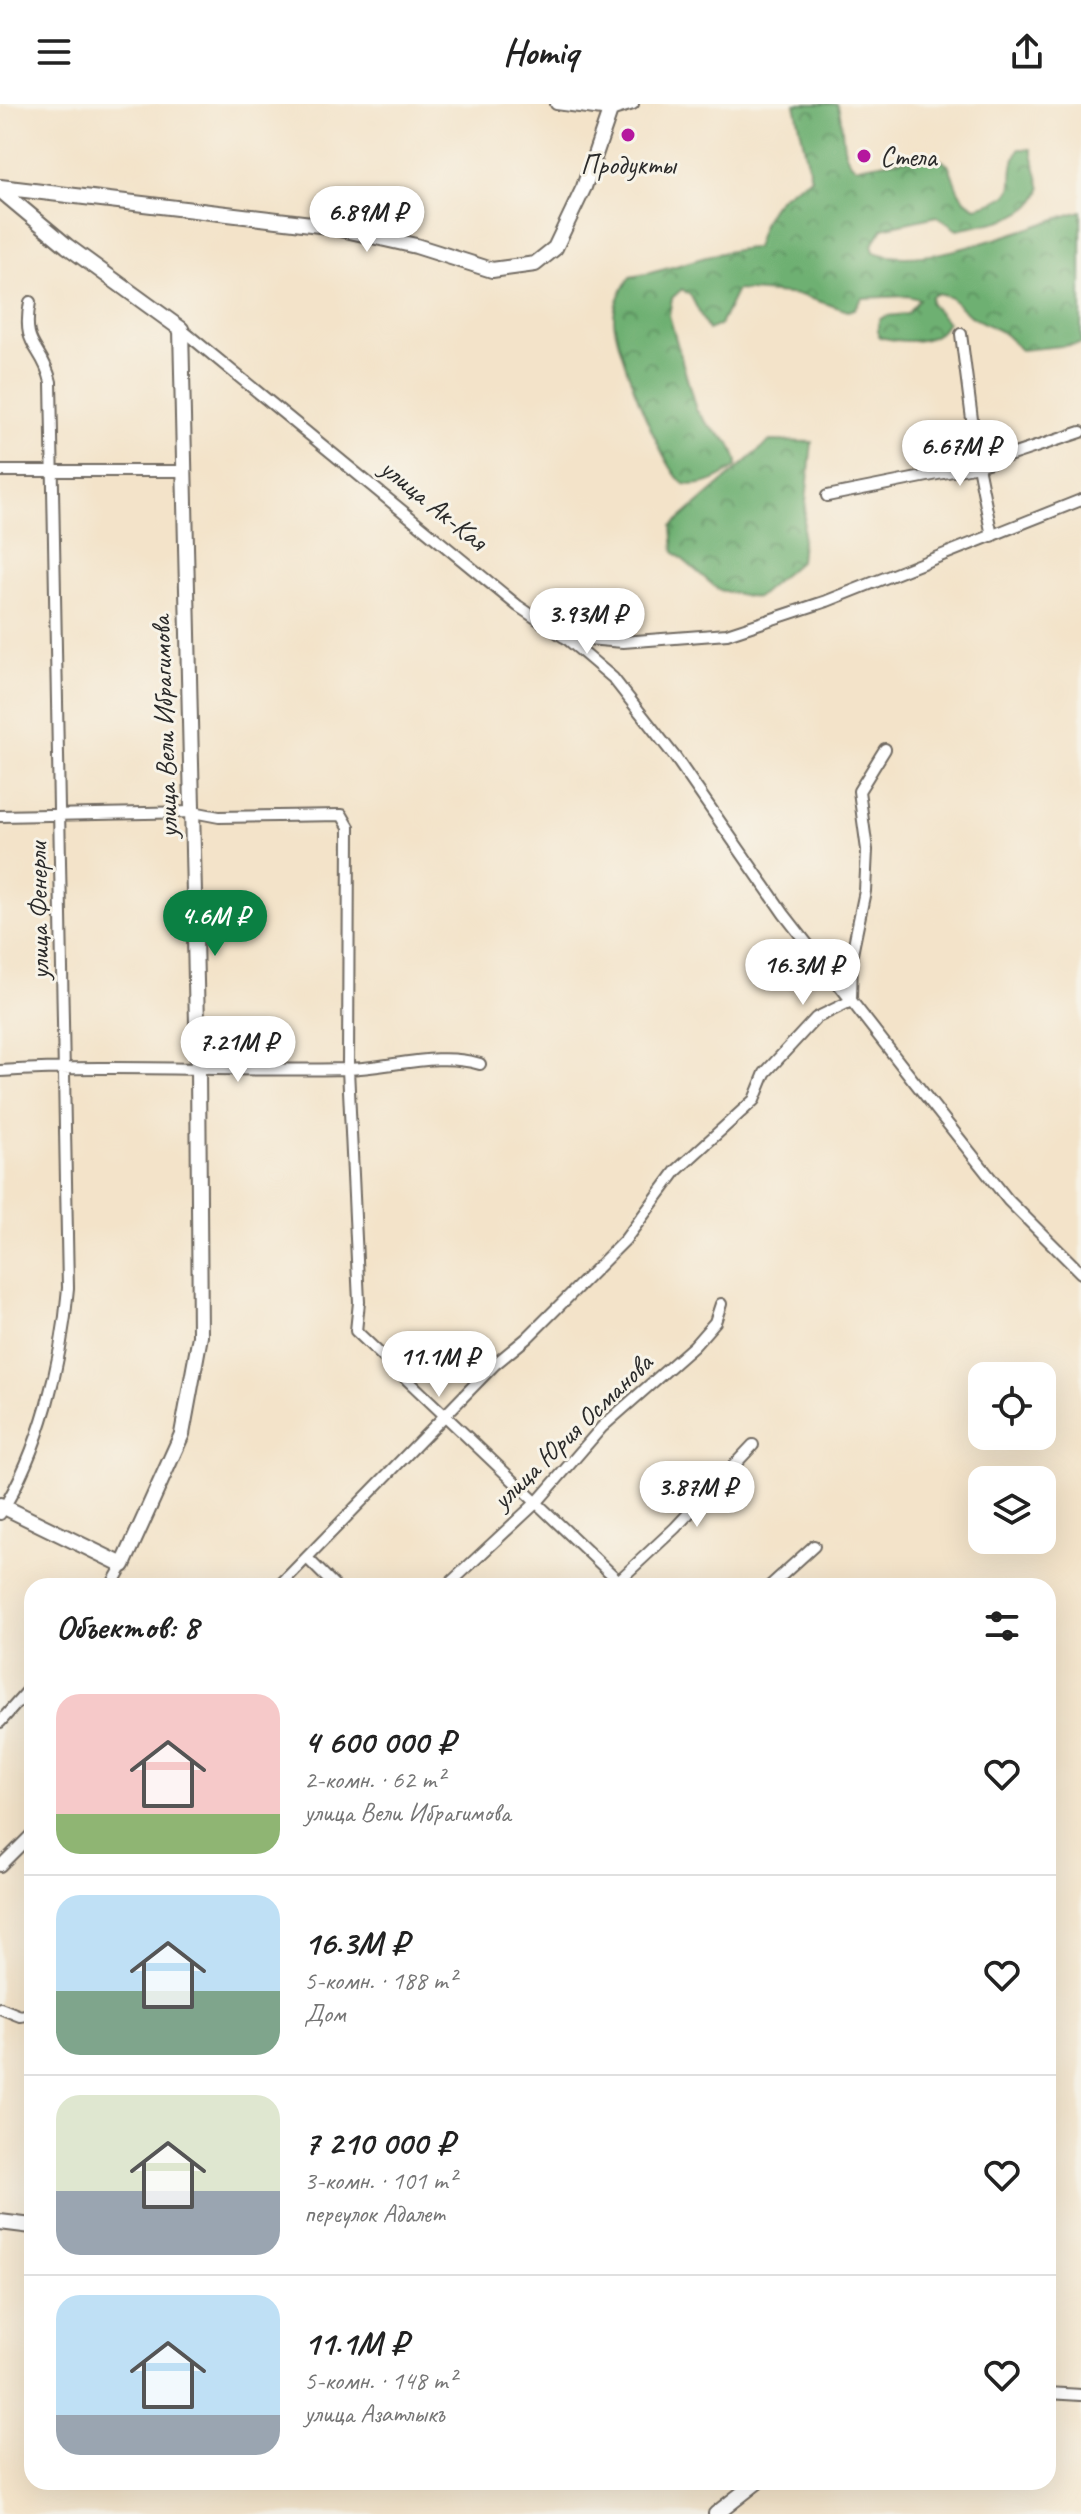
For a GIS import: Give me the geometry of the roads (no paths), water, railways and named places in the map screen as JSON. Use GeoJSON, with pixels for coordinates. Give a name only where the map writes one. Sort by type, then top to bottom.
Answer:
{"type":"FeatureCollection","features":[{"type":"Feature","properties":{"kind":"street"},"geometry":{"type":"LineString","coordinates":[[556,104],[610,111],[633,104]]}},
{"type":"Feature","properties":{"kind":"street"},"geometry":{"type":"LineString","coordinates":[[0,188],[328,226],[416,246],[492,270],[535,264],[555,248],[584,187],[610,111]]}},
{"type":"Feature","properties":{"kind":"street","name":"улица Ак-Кая"},"geometry":{"type":"LineString","coordinates":[[0,188],[67,246],[181,329],[518,606],[564,637],[623,642],[727,634],[827,601],[1081,500]]}},
{"type":"Feature","properties":{"kind":"street","name":"улица Фенерли"},"geometry":{"type":"LineString","coordinates":[[1,1509],[35,1436],[64,1333],[68,1288],[51,382],[48,368],[30,344],[26,331],[30,302]]}},
{"type":"Feature","properties":{"kind":"street","name":"улица Вели Ибрагимова"},"geometry":{"type":"LineString","coordinates":[[116,1578],[182,1434],[200,1336],[198,1068],[181,329]]}},
{"type":"Feature","properties":{"kind":"street"},"geometry":{"type":"LineString","coordinates":[[961,334],[978,466],[992,536]]}},
{"type":"Feature","properties":{"kind":"street"},"geometry":{"type":"LineString","coordinates":[[827,496],[978,466],[1081,432]]}},
{"type":"Feature","properties":{"kind":"street"},"geometry":{"type":"LineString","coordinates":[[0,471],[182,471]]}},
{"type":"Feature","properties":{"kind":"street"},"geometry":{"type":"LineString","coordinates":[[564,637],[622,689],[851,1001],[1008,1200],[1081,1273]]}},
{"type":"Feature","properties":{"kind":"street"},"geometry":{"type":"LineString","coordinates":[[851,1001],[852,954],[865,891],[867,850],[859,791],[885,749]]}},
{"type":"Feature","properties":{"kind":"street"},"geometry":{"type":"LineString","coordinates":[[0,816],[193,812],[219,817],[342,815],[349,827],[348,1069],[359,1302],[356,1331],[538,1501],[613,1578]]}},
{"type":"Feature","properties":{"kind":"street"},"geometry":{"type":"LineString","coordinates":[[287,1578],[494,1365],[527,1338],[625,1240],[676,1171],[754,1100],[765,1073],[816,1018],[851,1001]]}},
{"type":"Feature","properties":{"kind":"street"},"geometry":{"type":"LineString","coordinates":[[0,1071],[63,1067],[348,1069],[433,1060],[480,1064]]}},
{"type":"Feature","properties":{"kind":"street","name":"улица Юрия Османова"},"geometry":{"type":"LineString","coordinates":[[456,1578],[538,1501],[602,1427],[694,1346],[715,1322],[721,1304]]}},
{"type":"Feature","properties":{"kind":"street"},"geometry":{"type":"LineString","coordinates":[[625,1578],[753,1445]]}},
{"type":"Feature","properties":{"kind":"street"},"geometry":{"type":"LineString","coordinates":[[1,1509],[123,1565]]}},
{"type":"Feature","properties":{"kind":"street"},"geometry":{"type":"LineString","coordinates":[[779,1578],[814,1546]]}},
{"type":"Feature","properties":{"kind":"street"},"geometry":{"type":"LineString","coordinates":[[307,1558],[327,1578]]}},
{"type":"Feature","properties":{"kind":"street"},"geometry":{"type":"LineString","coordinates":[[0,1722],[24,1695]]}},
{"type":"Feature","properties":{"kind":"street"},"geometry":{"type":"LineString","coordinates":[[0,1866],[24,1842]]}},
{"type":"Feature","properties":{"kind":"street"},"geometry":{"type":"LineString","coordinates":[[0,2008],[24,2015]]}},
{"type":"Feature","properties":{"kind":"street"},"geometry":{"type":"LineString","coordinates":[[0,2222],[24,2225]]}},
{"type":"Feature","properties":{"kind":"street"},"geometry":{"type":"LineString","coordinates":[[1056,2393],[1081,2395]]}},
{"type":"Feature","properties":{"kind":"street"},"geometry":{"type":"LineString","coordinates":[[716,2514],[747,2490]]}},
{"type":"Feature","properties":{"kind":"place","name":"Продукты"},"geometry":{"type":"Point","coordinates":[628,135]}},
{"type":"Feature","properties":{"kind":"place","name":"Стела"},"geometry":{"type":"Point","coordinates":[864,156]}}]}
